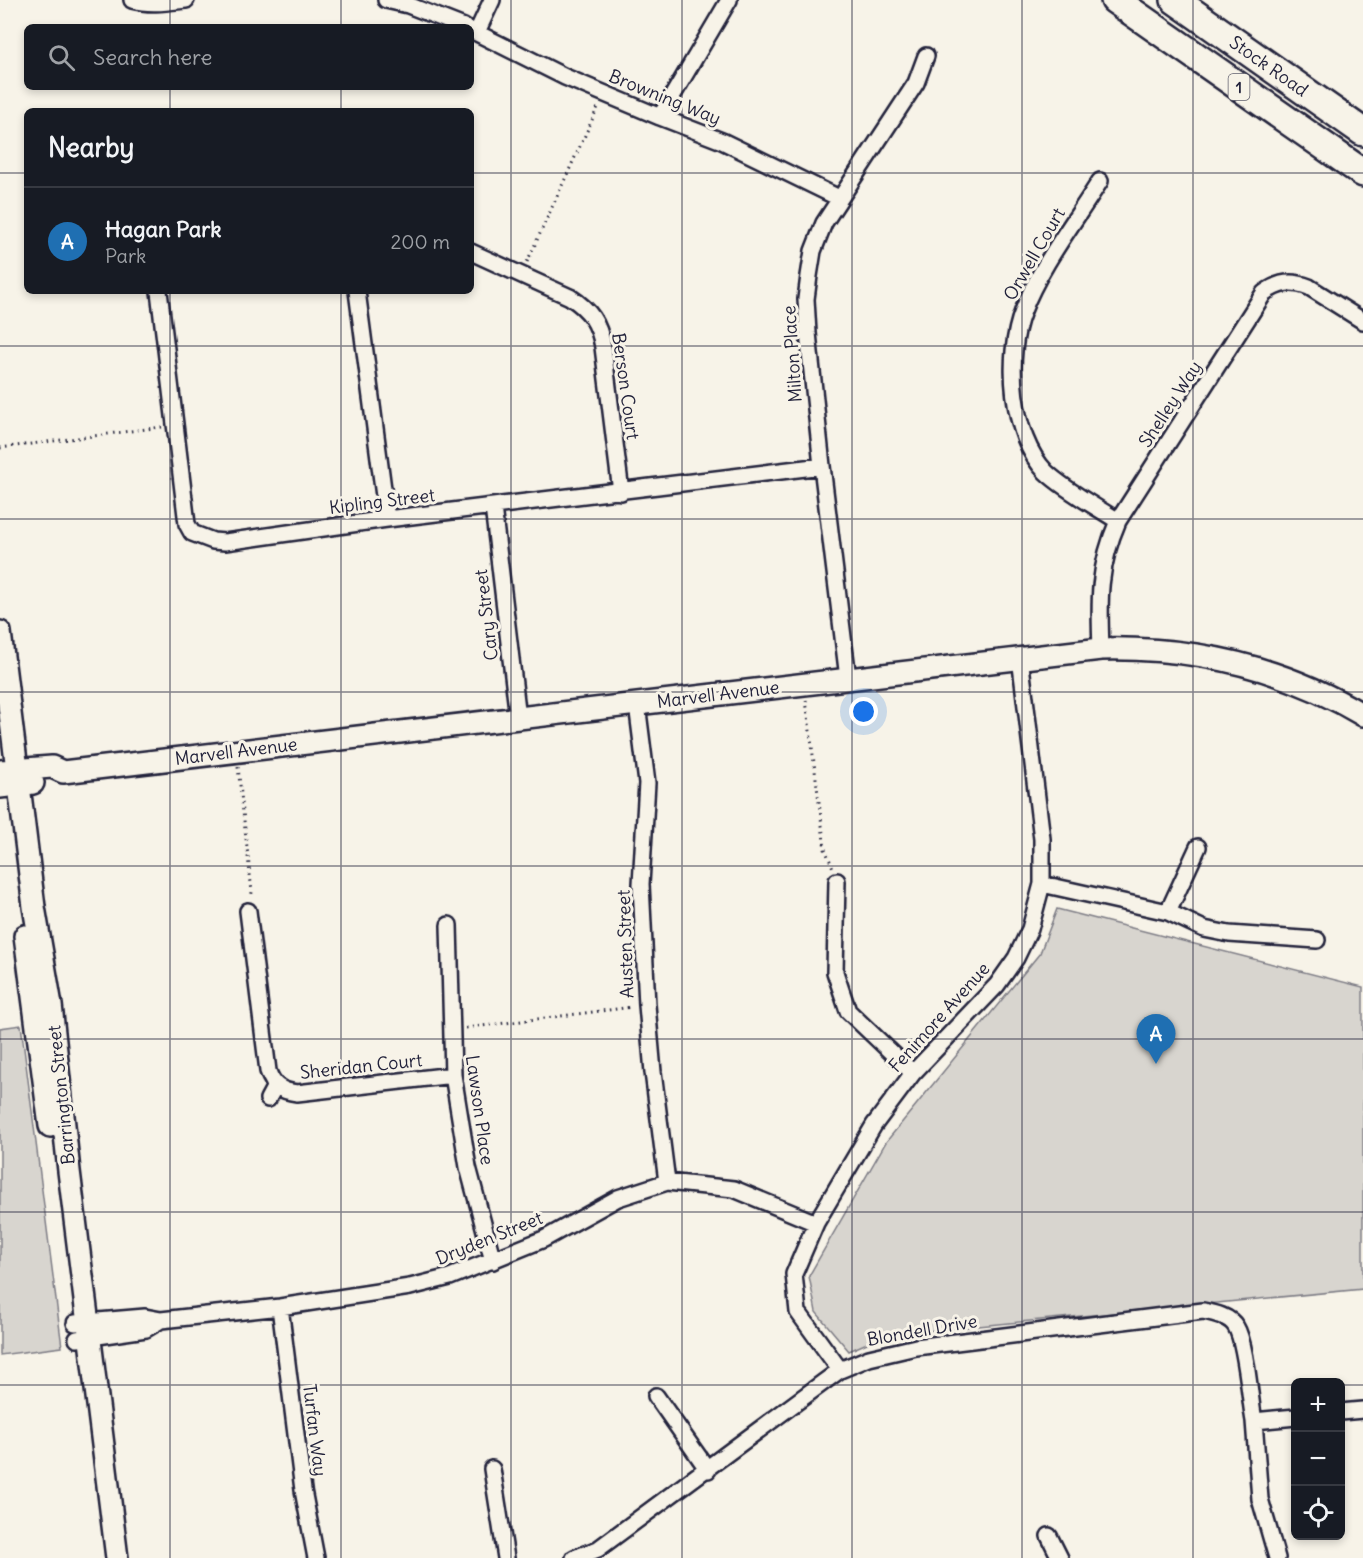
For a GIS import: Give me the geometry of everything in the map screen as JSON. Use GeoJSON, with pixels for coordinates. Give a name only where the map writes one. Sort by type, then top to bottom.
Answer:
{"type":"FeatureCollection","features":[{"type":"Feature","properties":{"kind":"highway","name":"Stock Road"},"geometry":{"type":"LineString","coordinates":[[1115,0],[1363,173]]}},
{"type":"Feature","properties":{"kind":"highway","name":"Stock Road"},"geometry":{"type":"LineString","coordinates":[[1175,0],[1363,132]]}},
{"type":"Feature","properties":{"kind":"street"},"geometry":{"type":"LineString","coordinates":[[132,0],[142,3],[158,3],[186,0]]}},
{"type":"Feature","properties":{"kind":"street","name":"Browning Way"},"geometry":{"type":"LineString","coordinates":[[386,0],[408,5],[456,24]]}},
{"type":"Feature","properties":{"kind":"street"},"geometry":{"type":"LineString","coordinates":[[474,26],[492,0]]}},
{"type":"Feature","properties":{"kind":"street"},"geometry":{"type":"LineString","coordinates":[[660,117],[729,0]]}},
{"type":"Feature","properties":{"kind":"street","name":"Browning Way"},"geometry":{"type":"LineString","coordinates":[[474,31],[604,94],[722,141],[839,198]]}},
{"type":"Feature","properties":{"kind":"street","name":"Milton Place"},"geometry":{"type":"LineString","coordinates":[[848,678],[822,466],[806,299],[813,251],[824,223],[916,83],[926,56]]}},
{"type":"Feature","properties":{"kind":"street","name":"Orwell Court"},"geometry":{"type":"LineString","coordinates":[[1100,181],[1034,287],[1022,313],[1017,334],[1015,406],[1020,426],[1037,461],[1054,478],[1118,521]]}},
{"type":"Feature","properties":{"kind":"street","name":"Berson Court"},"geometry":{"type":"LineString","coordinates":[[474,253],[570,297],[584,306],[593,316],[600,331],[621,492]]}},
{"type":"Feature","properties":{"kind":"street","name":"Shelley Way"},"geometry":{"type":"LineString","coordinates":[[1101,648],[1099,596],[1101,576],[1105,555],[1118,521],[1264,293],[1282,283],[1301,283],[1363,321]]}},
{"type":"Feature","properties":{"kind":"street","name":"Kipling Street"},"geometry":{"type":"LineString","coordinates":[[159,294],[187,524],[192,533],[202,538],[225,542],[387,519],[822,466]]}},
{"type":"Feature","properties":{"kind":"street"},"geometry":{"type":"LineString","coordinates":[[357,294],[387,519]]}},
{"type":"Feature","properties":{"kind":"street","name":"Cary Street"},"geometry":{"type":"LineString","coordinates":[[493,507],[518,718]]}},
{"type":"Feature","properties":{"kind":"street","name":"Barrington Street"},"geometry":{"type":"LineString","coordinates":[[0,632],[8,778]]}},
{"type":"Feature","properties":{"kind":"street","name":"Marvell Avenue"},"geometry":{"type":"LineString","coordinates":[[8,778],[54,780],[63,772],[1101,648],[1175,651],[1220,658],[1267,670],[1307,686],[1363,716]]}},
{"type":"Feature","properties":{"kind":"street","name":"Fenimore Avenue"},"geometry":{"type":"LineString","coordinates":[[840,1370],[798,1312],[794,1274],[816,1223],[874,1125],[913,1073],[998,986],[1016,958],[1030,929],[1042,884],[1042,839],[1020,657]]}},
{"type":"Feature","properties":{"kind":"street","name":"Austen Street"},"geometry":{"type":"LineString","coordinates":[[637,704],[647,783],[642,884],[647,1005],[667,1182]]}},
{"type":"Feature","properties":{"kind":"street","name":"Barrington Street"},"geometry":{"type":"LineString","coordinates":[[0,739],[8,778],[83,1330],[117,1558]]}},
{"type":"Feature","properties":{"kind":"street"},"geometry":{"type":"LineString","coordinates":[[1168,912],[1198,847]]}},
{"type":"Feature","properties":{"kind":"street"},"geometry":{"type":"LineString","coordinates":[[837,881],[835,972],[848,1011],[913,1073]]}},
{"type":"Feature","properties":{"kind":"street"},"geometry":{"type":"LineString","coordinates":[[1042,884],[1168,912],[1204,928],[1229,934],[1317,940]]}},
{"type":"Feature","properties":{"kind":"street","name":"Sheridan Court"},"geometry":{"type":"LineString","coordinates":[[248,911],[271,1092],[297,1093],[453,1075]]}},
{"type":"Feature","properties":{"kind":"street","name":"Lawson Place"},"geometry":{"type":"LineString","coordinates":[[449,925],[453,1075],[468,1167],[493,1261]]}},
{"type":"Feature","properties":{"kind":"street","name":"Dryden Street"},"geometry":{"type":"LineString","coordinates":[[83,1330],[145,1317],[161,1320],[280,1307],[410,1287],[450,1277],[544,1239],[618,1198],[667,1182],[734,1189],[816,1223]]}},
{"type":"Feature","properties":{"kind":"street","name":"Turfan Way"},"geometry":{"type":"LineString","coordinates":[[280,1307],[303,1490],[316,1558]]}},
{"type":"Feature","properties":{"kind":"street","name":"Blondell Drive"},"geometry":{"type":"LineString","coordinates":[[574,1558],[598,1549],[708,1470],[840,1370],[869,1358],[916,1347],[1203,1311],[1221,1315],[1236,1325],[1242,1343],[1254,1421]]}},
{"type":"Feature","properties":{"kind":"street","name":"Barrington Street"},"geometry":{"type":"LineString","coordinates":[[83,1330],[104,1558]]}},
{"type":"Feature","properties":{"kind":"street"},"geometry":{"type":"LineString","coordinates":[[656,1396],[708,1470]]}},
{"type":"Feature","properties":{"kind":"street"},"geometry":{"type":"LineString","coordinates":[[1345,1412],[1363,1410]]}},
{"type":"Feature","properties":{"kind":"street"},"geometry":{"type":"LineString","coordinates":[[1276,1558],[1260,1499],[1254,1421],[1291,1417]]}},
{"type":"Feature","properties":{"kind":"street"},"geometry":{"type":"LineString","coordinates":[[492,1469],[506,1558]]}},
{"type":"Feature","properties":{"kind":"street"},"geometry":{"type":"LineString","coordinates":[[1049,1536],[1060,1558]]}},
{"type":"Feature","properties":{"kind":"path"},"geometry":{"type":"LineString","coordinates":[[521,274],[604,94]]}},
{"type":"Feature","properties":{"kind":"path"},"geometry":{"type":"LineString","coordinates":[[0,448],[175,425]]}},
{"type":"Feature","properties":{"kind":"path"},"geometry":{"type":"LineString","coordinates":[[806,697],[825,849],[837,881]]}},
{"type":"Feature","properties":{"kind":"path"},"geometry":{"type":"LineString","coordinates":[[236,751],[252,892],[248,911]]}},
{"type":"Feature","properties":{"kind":"path"},"geometry":{"type":"LineString","coordinates":[[452,1029],[647,1005]]}},
{"type":"Feature","properties":{"kind":"shaded area"},"geometry":{"type":"Polygon","coordinates":[[[1057,909],[1363,987],[1363,1289],[885,1335],[849,1351],[816,1312],[809,1276],[886,1142],[1040,953],[1057,909]]]}},
{"type":"Feature","properties":{"kind":"shaded area"},"geometry":{"type":"Polygon","coordinates":[[[21,1025],[62,1347],[0,1355],[0,1028],[21,1025]]]}},
{"type":"Feature","properties":{"kind":"place","name":"Hagan Park"},"geometry":{"type":"Point","coordinates":[1156,1064]}}]}
